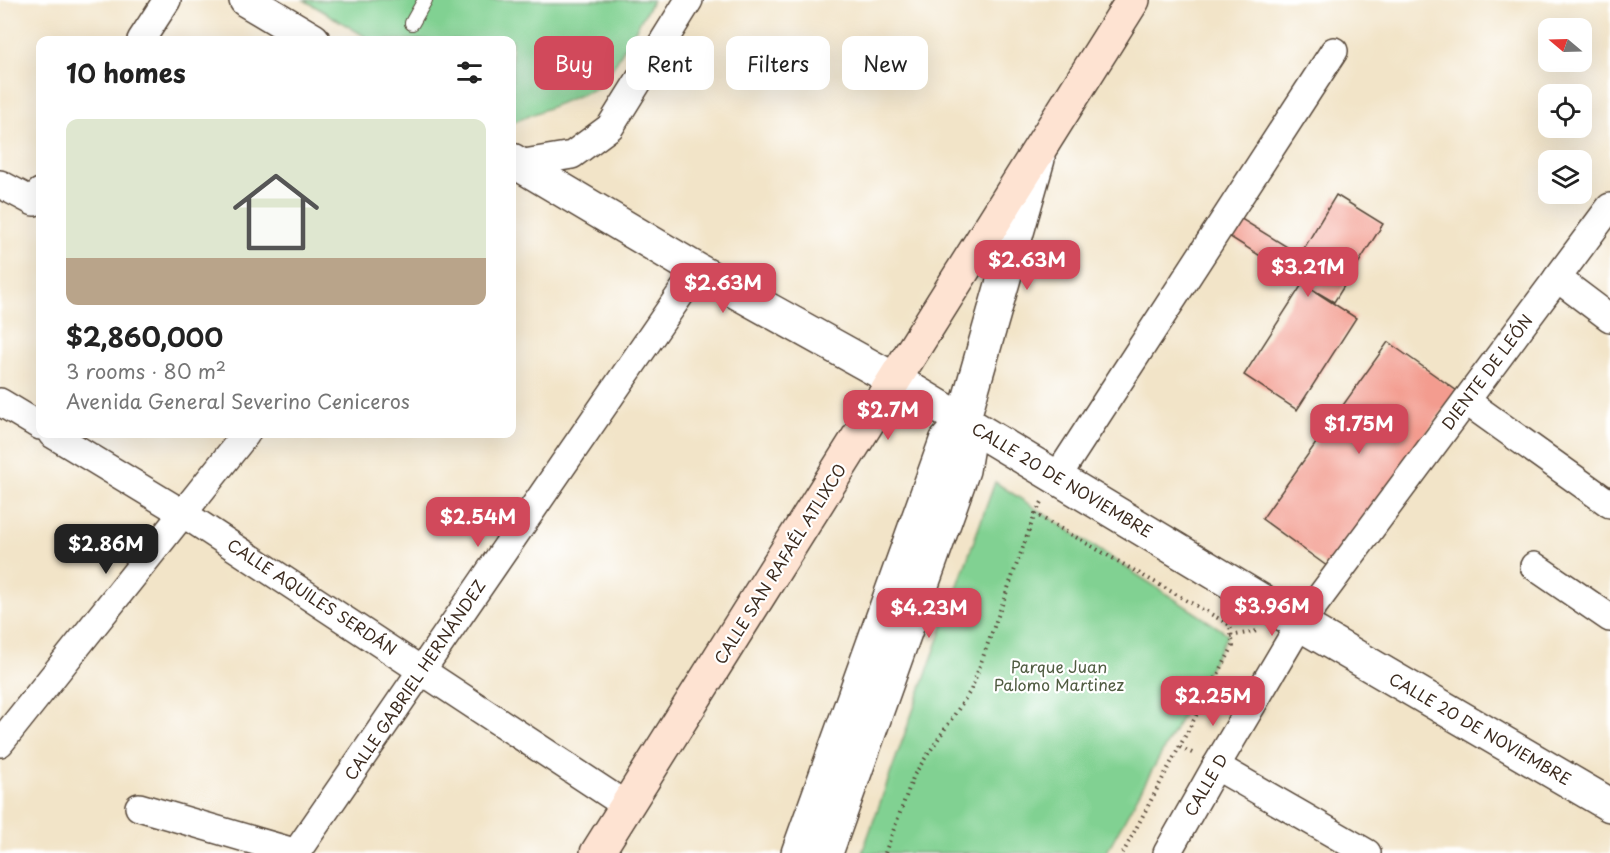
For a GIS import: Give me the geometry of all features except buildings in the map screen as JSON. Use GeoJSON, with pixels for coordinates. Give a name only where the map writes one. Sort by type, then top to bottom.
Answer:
{"type":"FeatureCollection","features":[{"type":"Feature","properties":{"kind":"main road","name":"CALLE SAN RAFAÉL ATLIXCO"},"geometry":{"type":"LineString","coordinates":[[597,853],[1133,0]]}},
{"type":"Feature","properties":{"kind":"street"},"geometry":{"type":"LineString","coordinates":[[144,36],[167,0]]}},
{"type":"Feature","properties":{"kind":"street"},"geometry":{"type":"LineString","coordinates":[[246,0],[306,36]]}},
{"type":"Feature","properties":{"kind":"street"},"geometry":{"type":"LineString","coordinates":[[516,163],[572,155],[609,127],[689,0]]}},
{"type":"Feature","properties":{"kind":"street"},"geometry":{"type":"LineString","coordinates":[[1057,477],[1334,51]]}},
{"type":"Feature","properties":{"kind":"street"},"geometry":{"type":"LineString","coordinates":[[798,853],[946,441],[963,421],[1041,148]]}},
{"type":"Feature","properties":{"kind":"street","name":"CALLE 20 DE NOVIEMBRE"},"geometry":{"type":"LineString","coordinates":[[516,165],[697,270],[895,380],[1300,624],[1610,806]]}},
{"type":"Feature","properties":{"kind":"street"},"geometry":{"type":"LineString","coordinates":[[0,184],[34,202],[36,199]]}},
{"type":"Feature","properties":{"kind":"street","name":"DIENTE DE LEÓN"},"geometry":{"type":"LineString","coordinates":[[1300,624],[1610,207]]}},
{"type":"Feature","properties":{"kind":"street","name":"CALLE GABRIEL HERNÁNDEZ"},"geometry":{"type":"LineString","coordinates":[[296,853],[697,270]]}},
{"type":"Feature","properties":{"kind":"street"},"geometry":{"type":"LineString","coordinates":[[1557,278],[1610,318]]}},
{"type":"Feature","properties":{"kind":"street"},"geometry":{"type":"LineString","coordinates":[[1466,401],[1610,504]]}},
{"type":"Feature","properties":{"kind":"street"},"geometry":{"type":"LineString","coordinates":[[0,402],[36,424]]}},
{"type":"Feature","properties":{"kind":"street"},"geometry":{"type":"LineString","coordinates":[[826,853],[963,470],[968,440],[963,421]]}},
{"type":"Feature","properties":{"kind":"street","name":"CALLE AQUILES SERDÁN"},"geometry":{"type":"LineString","coordinates":[[59,438],[184,514],[627,806]]}},
{"type":"Feature","properties":{"kind":"street"},"geometry":{"type":"LineString","coordinates":[[0,743],[243,438]]}},
{"type":"Feature","properties":{"kind":"street"},"geometry":{"type":"LineString","coordinates":[[1534,566],[1610,618]]}},
{"type":"Feature","properties":{"kind":"street","name":"CALLE D"},"geometry":{"type":"LineString","coordinates":[[1167,853],[1300,624]]}},
{"type":"Feature","properties":{"kind":"street"},"geometry":{"type":"LineString","coordinates":[[1216,766],[1366,853]]}},
{"type":"Feature","properties":{"kind":"street"},"geometry":{"type":"LineString","coordinates":[[139,807],[296,853]]}},
{"type":"Feature","properties":{"kind":"lane"},"geometry":{"type":"LineString","coordinates":[[412,23],[425,0]]}},
{"type":"Feature","properties":{"kind":"path"},"geometry":{"type":"LineString","coordinates":[[885,853],[914,775],[971,690],[1035,514],[1230,625],[1233,646],[1123,853]]}},
{"type":"Feature","properties":{"kind":"green space"},"geometry":{"type":"Polygon","coordinates":[[[304,0],[653,0],[632,36],[626,36],[626,46],[614,66],[614,36],[534,36],[534,90],[592,90],[516,121],[516,36],[364,36],[304,0]]]}},
{"type":"Feature","properties":{"kind":"green space","name":"Parque Juan Palomo Martinez"},"geometry":{"type":"Polygon","coordinates":[[[995,482],[1228,634],[1106,853],[862,853],[995,482]]]}}]}
